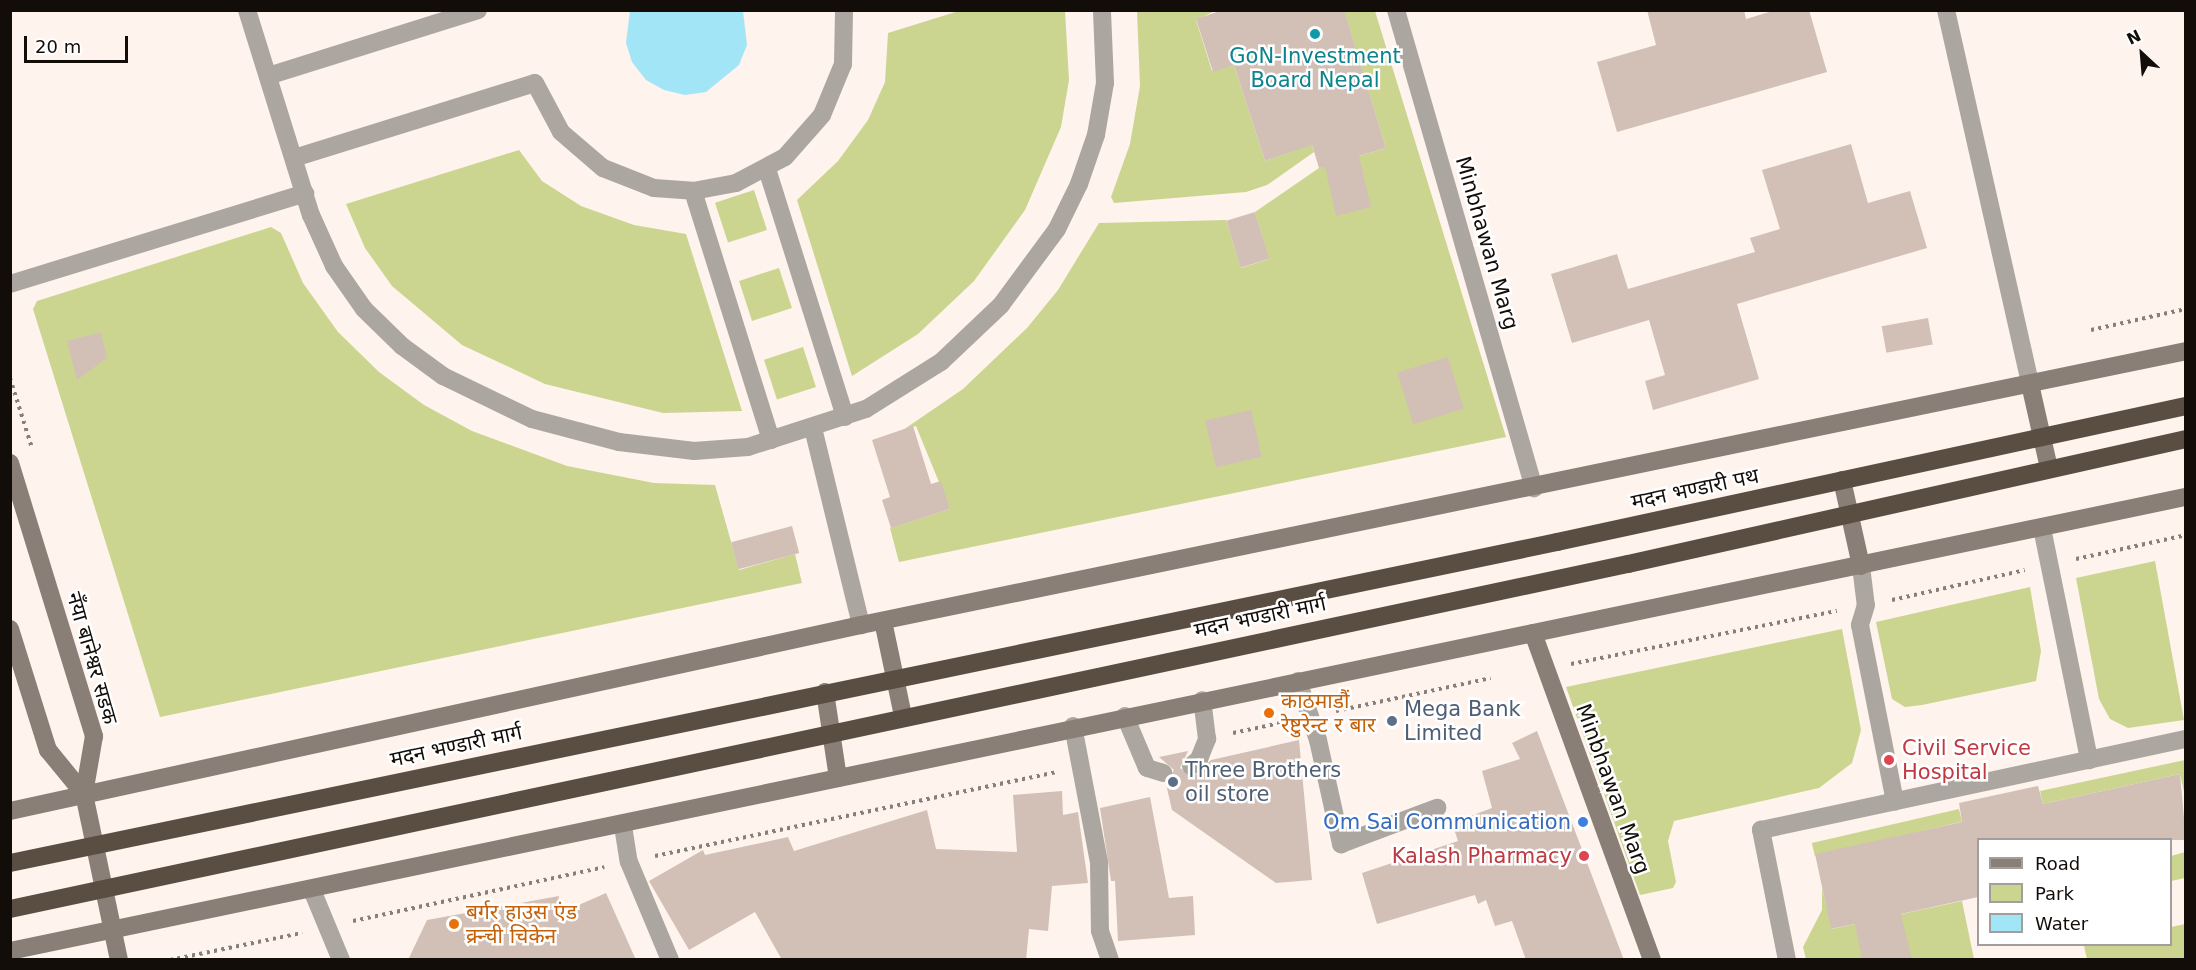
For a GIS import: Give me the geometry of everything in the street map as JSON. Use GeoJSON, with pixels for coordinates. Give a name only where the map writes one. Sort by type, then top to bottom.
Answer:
{"type":"FeatureCollection","features":[{"type":"Feature","properties":{"kind":"highway","name":"मदन भण्डारी पथ"},"geometry":{"type":"LineString","coordinates":[[1557,542],[2186,406]]}},
{"type":"Feature","properties":{"kind":"highway"},"geometry":{"type":"LineString","coordinates":[[1850,513],[2186,440]]}},
{"type":"Feature","properties":{"kind":"highway","name":"मदन भण्डारी मार्ग"},"geometry":{"type":"LineString","coordinates":[[106,888],[831,731],[1628,564],[1850,513]]}},
{"type":"Feature","properties":{"kind":"highway","name":"मदन भण्डारी मार्ग"},"geometry":{"type":"LineString","coordinates":[[97,843],[1557,542]]}},
{"type":"Feature","properties":{"kind":"highway"},"geometry":{"type":"LineString","coordinates":[[10,863],[97,843]]}},
{"type":"Feature","properties":{"kind":"highway"},"geometry":{"type":"LineString","coordinates":[[10,909],[106,888]]}},
{"type":"Feature","properties":{"kind":"street"},"geometry":{"type":"LineString","coordinates":[[248,10],[305,193],[334,266],[364,309],[402,346],[487,400],[577,432],[659,448],[724,450],[771,440],[845,417],[913,383],[970,336],[1030,269],[1057,229],[1096,135],[1105,83],[1102,10]]}},
{"type":"Feature","properties":{"kind":"street"},"geometry":{"type":"LineString","coordinates":[[268,76],[478,10]]}},
{"type":"Feature","properties":{"kind":"street"},"geometry":{"type":"LineString","coordinates":[[294,158],[535,83],[561,132],[603,168],[654,188],[693,191],[736,183],[767,169],[806,138],[835,91],[847,37],[844,10]]}},
{"type":"Feature","properties":{"kind":"street","name":"Minbhawan Marg"},"geometry":{"type":"LineString","coordinates":[[1396,10],[1534,489]]}},
{"type":"Feature","properties":{"kind":"street"},"geometry":{"type":"LineString","coordinates":[[1946,10],[2049,468]]}},
{"type":"Feature","properties":{"kind":"street"},"geometry":{"type":"LineString","coordinates":[[767,169],[845,417]]}},
{"type":"Feature","properties":{"kind":"street"},"geometry":{"type":"LineString","coordinates":[[693,191],[771,440]]}},
{"type":"Feature","properties":{"kind":"street"},"geometry":{"type":"LineString","coordinates":[[10,284],[305,193]]}},
{"type":"Feature","properties":{"kind":"street"},"geometry":{"type":"LineString","coordinates":[[10,811],[861,625],[1534,489],[2186,351]]}},
{"type":"Feature","properties":{"kind":"street"},"geometry":{"type":"LineString","coordinates":[[813,428],[861,625]]}},
{"type":"Feature","properties":{"kind":"street","name":"नँया बानेश्वर सडक"},"geometry":{"type":"LineString","coordinates":[[10,463],[93,736],[84,794]]}},
{"type":"Feature","properties":{"kind":"street"},"geometry":{"type":"LineString","coordinates":[[1842,480],[1861,566],[1866,606],[1860,625],[1895,802]]}},
{"type":"Feature","properties":{"kind":"street"},"geometry":{"type":"LineString","coordinates":[[10,951],[113,927],[312,890],[623,826],[1073,726],[1861,566],[2186,497]]}},
{"type":"Feature","properties":{"kind":"street"},"geometry":{"type":"LineString","coordinates":[[2042,528],[2089,760]]}},
{"type":"Feature","properties":{"kind":"street"},"geometry":{"type":"LineString","coordinates":[[883,621],[903,716]]}},
{"type":"Feature","properties":{"kind":"street"},"geometry":{"type":"LineString","coordinates":[[10,629],[48,750],[84,794],[97,843],[119,960]]}},
{"type":"Feature","properties":{"kind":"street","name":"Minbhawan Marg"},"geometry":{"type":"LineString","coordinates":[[1533,633],[1652,960]]}},
{"type":"Feature","properties":{"kind":"street"},"geometry":{"type":"LineString","coordinates":[[1298,681],[1341,844],[1437,808]]}},
{"type":"Feature","properties":{"kind":"street"},"geometry":{"type":"LineString","coordinates":[[825,692],[838,778]]}},
{"type":"Feature","properties":{"kind":"street"},"geometry":{"type":"LineString","coordinates":[[1191,766],[1207,739],[1202,700]]}},
{"type":"Feature","properties":{"kind":"street"},"geometry":{"type":"LineString","coordinates":[[1125,716],[1147,768],[1163,773]]}},
{"type":"Feature","properties":{"kind":"street"},"geometry":{"type":"LineString","coordinates":[[1073,726],[1099,862],[1100,931],[1110,960]]}},
{"type":"Feature","properties":{"kind":"street"},"geometry":{"type":"LineString","coordinates":[[1787,960],[1761,830],[2186,739]]}},
{"type":"Feature","properties":{"kind":"street"},"geometry":{"type":"LineString","coordinates":[[623,826],[629,862],[670,960]]}},
{"type":"Feature","properties":{"kind":"street"},"geometry":{"type":"LineString","coordinates":[[312,890],[341,960]]}},
{"type":"Feature","properties":{"kind":"path"},"geometry":{"type":"LineString","coordinates":[[2091,330],[2186,309]]}},
{"type":"Feature","properties":{"kind":"path"},"geometry":{"type":"LineString","coordinates":[[1207,739],[1491,678]]}},
{"type":"Feature","properties":{"kind":"path"},"geometry":{"type":"LineString","coordinates":[[170,960],[1081,767]]}},
{"type":"Feature","properties":{"kind":"green space"},"geometry":{"type":"Polygon","coordinates":[[[962,10],[1065,11],[1069,80],[1061,127],[1025,210],[974,281],[918,334],[852,376],[797,200],[838,161],[868,120],[885,82],[888,33],[962,10]]]}},
{"type":"Feature","properties":{"kind":"green space"},"geometry":{"type":"Polygon","coordinates":[[[1137,11],[1215,11],[1196,20],[1212,71],[1234,65],[1265,161],[1296,150],[1283,48],[1314,152],[1267,185],[1246,192],[1114,203],[1111,197],[1130,144],[1140,86],[1137,11]]]}},
{"type":"Feature","properties":{"kind":"green space"},"geometry":{"type":"Polygon","coordinates":[[[1344,11],[1375,11],[1506,437],[899,562],[890,528],[950,509],[916,426],[903,430],[963,389],[1027,328],[1058,290],[1099,223],[1226,220],[1241,268],[1269,259],[1255,212],[1319,168],[1386,148],[1344,11]]]}},
{"type":"Feature","properties":{"kind":"green space"},"geometry":{"type":"Polygon","coordinates":[[[519,150],[542,181],[581,206],[634,225],[686,234],[742,411],[663,413],[545,384],[462,345],[392,286],[365,248],[346,204],[519,150]]]}},
{"type":"Feature","properties":{"kind":"green space"},"geometry":{"type":"Polygon","coordinates":[[[754,190],[767,230],[728,243],[715,203],[754,190]]]}},
{"type":"Feature","properties":{"kind":"green space"},"geometry":{"type":"Polygon","coordinates":[[[271,227],[281,233],[303,283],[338,332],[379,372],[424,405],[472,431],[567,466],[654,483],[715,485],[739,570],[795,554],[802,583],[160,717],[33,309],[37,301],[271,227]]]}},
{"type":"Feature","properties":{"kind":"green space"},"geometry":{"type":"Polygon","coordinates":[[[779,268],[792,308],[752,321],[739,281],[779,268]]]}},
{"type":"Feature","properties":{"kind":"green space"},"geometry":{"type":"Polygon","coordinates":[[[803,347],[816,387],[777,400],[764,360],[803,347]]]}},
{"type":"Feature","properties":{"kind":"green space"},"geometry":{"type":"Polygon","coordinates":[[[2155,561],[2184,720],[2128,728],[2110,719],[2099,699],[2076,578],[2155,561]]]}},
{"type":"Feature","properties":{"kind":"green space"},"geometry":{"type":"Polygon","coordinates":[[[2030,587],[2041,651],[2036,681],[1922,705],[1905,707],[1892,699],[1876,622],[2030,587]]]}},
{"type":"Feature","properties":{"kind":"green space"},"geometry":{"type":"Polygon","coordinates":[[[1842,629],[1861,730],[1852,763],[1819,788],[1674,821],[1668,841],[1676,882],[1673,888],[1640,895],[1566,687],[1842,629]]]}},
{"type":"Feature","properties":{"kind":"green space"},"geometry":{"type":"Polygon","coordinates":[[[2185,760],[2185,796],[2180,774],[2043,804],[2040,791],[2185,760]]]}},
{"type":"Feature","properties":{"kind":"green space"},"geometry":{"type":"Polygon","coordinates":[[[1959,809],[1962,822],[1815,856],[1812,843],[1959,809]]]}},
{"type":"Feature","properties":{"kind":"green space"},"geometry":{"type":"Polygon","coordinates":[[[2185,852],[2185,878],[2172,881],[2172,856],[2185,852]]]}},
{"type":"Feature","properties":{"kind":"green space"},"geometry":{"type":"Polygon","coordinates":[[[1822,888],[1832,929],[1962,901],[1974,959],[1806,959],[1803,947],[1822,910],[1822,888]]]}},
{"type":"Feature","properties":{"kind":"green space"},"geometry":{"type":"Polygon","coordinates":[[[2185,924],[2185,959],[2087,959],[2084,946],[2172,946],[2172,927],[2185,924]]]}},
{"type":"Feature","properties":{"kind":"water"},"geometry":{"type":"Polygon","coordinates":[[[630,11],[743,11],[747,45],[739,65],[706,92],[685,95],[664,90],[646,80],[632,62],[626,43],[630,11]]]}},
{"type":"Feature","properties":{"kind":"building"},"geometry":{"type":"Polygon","coordinates":[[[1223,10],[1344,10],[1386,148],[1359,156],[1371,207],[1336,216],[1325,167],[1319,168],[1312,145],[1265,161],[1234,65],[1213,72],[1196,19],[1223,10]]]}},
{"type":"Feature","properties":{"kind":"building"},"geometry":{"type":"Polygon","coordinates":[[[1647,10],[1744,10],[1746,19],[1776,10],[1809,10],[1827,72],[1617,132],[1597,62],[1656,45],[1647,10]]]}},
{"type":"Feature","properties":{"kind":"building"},"geometry":{"type":"Polygon","coordinates":[[[1851,144],[1868,203],[1910,191],[1927,248],[1737,304],[1759,379],[1653,410],[1645,381],[1665,375],[1649,320],[1572,343],[1551,274],[1617,254],[1628,289],[1755,252],[1750,238],[1780,229],[1762,170],[1851,144]]]}},
{"type":"Feature","properties":{"kind":"building"},"geometry":{"type":"Polygon","coordinates":[[[1255,212],[1269,259],[1241,268],[1226,221],[1255,212]]]}},
{"type":"Feature","properties":{"kind":"building"},"geometry":{"type":"Polygon","coordinates":[[[1928,318],[1933,345],[1886,353],[1882,326],[1928,318]]]}},
{"type":"Feature","properties":{"kind":"building"},"geometry":{"type":"Polygon","coordinates":[[[101,332],[107,358],[77,380],[67,341],[101,332]]]}},
{"type":"Feature","properties":{"kind":"building"},"geometry":{"type":"Polygon","coordinates":[[[1448,357],[1464,409],[1413,424],[1397,372],[1448,357]]]}},
{"type":"Feature","properties":{"kind":"building"},"geometry":{"type":"Polygon","coordinates":[[[1251,410],[1262,457],[1216,467],[1205,421],[1251,410]]]}},
{"type":"Feature","properties":{"kind":"building"},"geometry":{"type":"Polygon","coordinates":[[[913,426],[931,484],[941,481],[950,509],[891,528],[882,500],[890,497],[872,440],[913,426]]]}},
{"type":"Feature","properties":{"kind":"building"},"geometry":{"type":"Polygon","coordinates":[[[792,526],[799,553],[738,569],[731,542],[792,526]]]}},
{"type":"Feature","properties":{"kind":"building"},"geometry":{"type":"Polygon","coordinates":[[[1537,731],[1624,960],[1526,960],[1512,921],[1495,926],[1486,900],[1478,904],[1475,895],[1377,924],[1362,873],[1458,841],[1452,823],[1492,808],[1482,771],[1520,759],[1512,743],[1537,731]]]}},
{"type":"Feature","properties":{"kind":"building"},"geometry":{"type":"Polygon","coordinates":[[[1299,740],[1312,880],[1276,883],[1172,810],[1166,784],[1174,770],[1159,757],[1188,751],[1180,768],[1193,777],[1211,760],[1299,740]]]}},
{"type":"Feature","properties":{"kind":"building"},"geometry":{"type":"Polygon","coordinates":[[[2180,774],[2186,840],[2172,840],[2172,838],[1977,838],[1977,897],[1901,914],[1912,960],[1862,960],[1855,924],[1831,929],[1815,854],[1962,822],[1959,803],[2038,786],[2043,804],[2180,774]]]}},
{"type":"Feature","properties":{"kind":"building"},"geometry":{"type":"Polygon","coordinates":[[[1062,791],[1063,815],[1078,812],[1088,883],[1052,886],[1048,931],[1029,929],[1026,960],[782,960],[755,912],[689,950],[649,881],[703,850],[705,855],[788,837],[794,851],[927,810],[936,849],[1017,852],[1013,795],[1062,791]]]}},
{"type":"Feature","properties":{"kind":"building"},"geometry":{"type":"Polygon","coordinates":[[[1150,797],[1169,898],[1193,896],[1195,935],[1118,941],[1115,881],[1111,881],[1100,808],[1150,797]]]}},
{"type":"Feature","properties":{"kind":"building"},"geometry":{"type":"Polygon","coordinates":[[[606,893],[636,960],[408,960],[427,920],[559,896],[556,915],[606,893]]]}},
{"type":"Feature","properties":{"kind":"place","name":"GoN-Investment Board Nepal"},"geometry":{"type":"Point","coordinates":[1315,34]}},
{"type":"Feature","properties":{"kind":"place","name":"काठमाडौं रेष्टुरेन्ट र बार"},"geometry":{"type":"Point","coordinates":[1269,713]}},
{"type":"Feature","properties":{"kind":"place","name":"Mega Bank Limited"},"geometry":{"type":"Point","coordinates":[1392,721]}},
{"type":"Feature","properties":{"kind":"place","name":"Civil Service Hospital"},"geometry":{"type":"Point","coordinates":[1889,760]}},
{"type":"Feature","properties":{"kind":"place","name":"Three Brothers oil store"},"geometry":{"type":"Point","coordinates":[1173,782]}},
{"type":"Feature","properties":{"kind":"place","name":"Om Sai Communication"},"geometry":{"type":"Point","coordinates":[1583,822]}},
{"type":"Feature","properties":{"kind":"place","name":"Kalash Pharmacy"},"geometry":{"type":"Point","coordinates":[1584,856]}},
{"type":"Feature","properties":{"kind":"place","name":"बर्गर हाउस एंड क्र्न्ची चिकेन"},"geometry":{"type":"Point","coordinates":[454,924]}}]}
